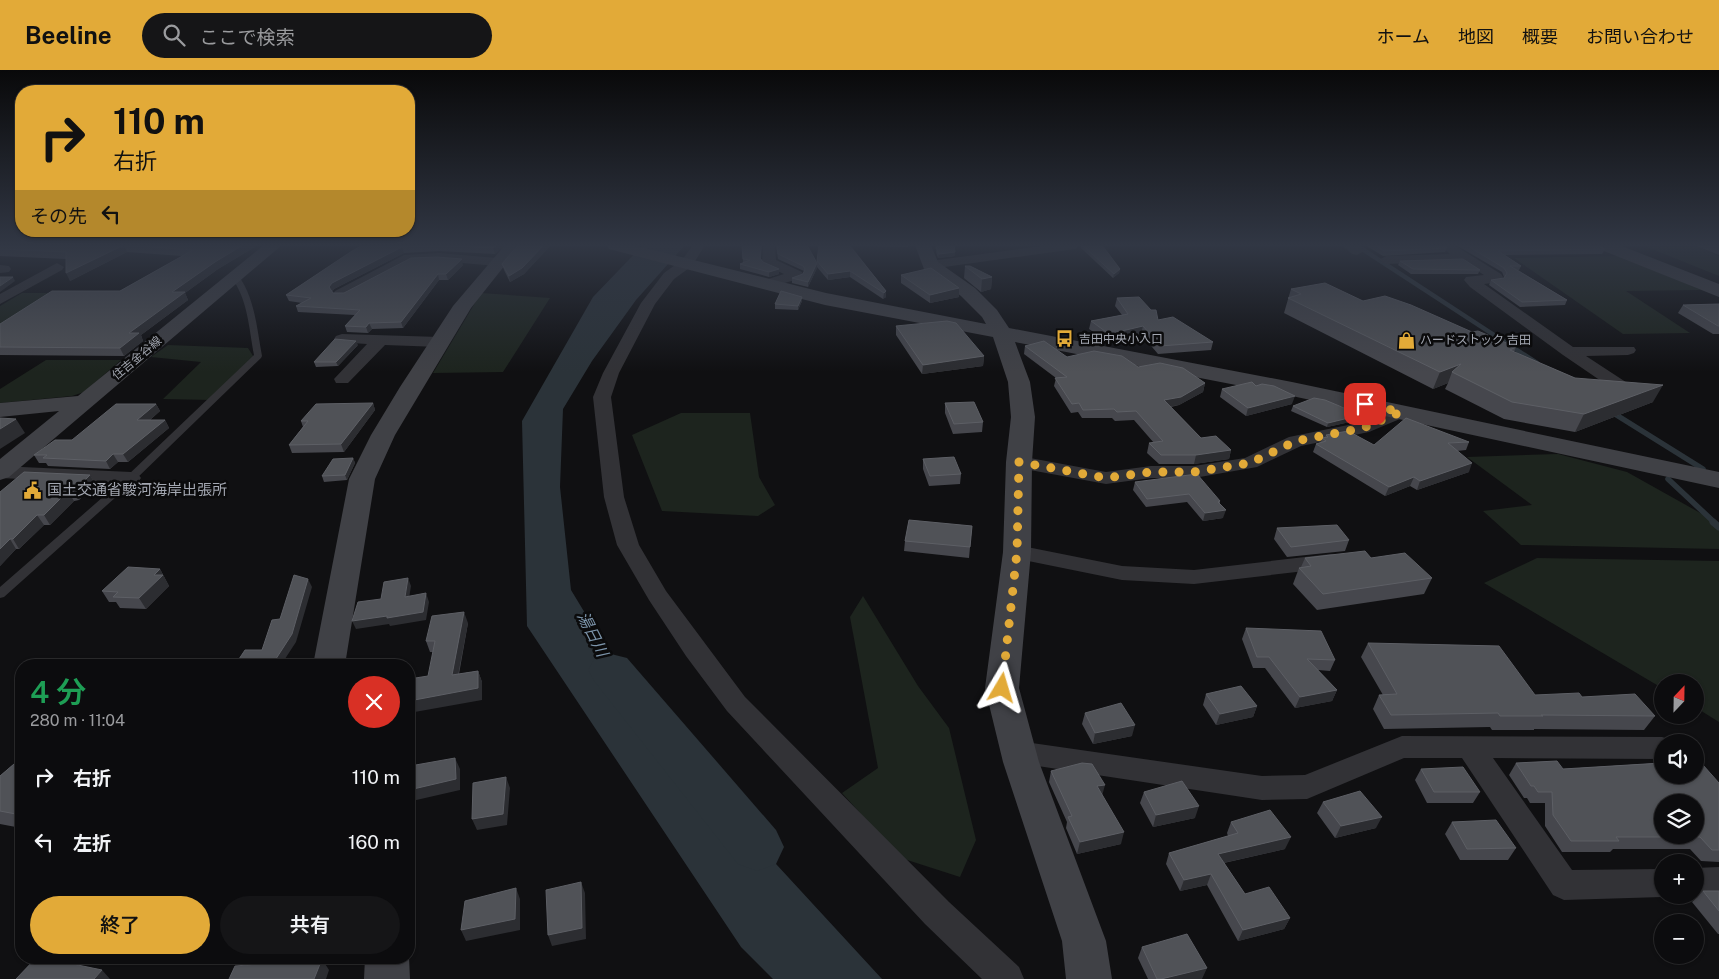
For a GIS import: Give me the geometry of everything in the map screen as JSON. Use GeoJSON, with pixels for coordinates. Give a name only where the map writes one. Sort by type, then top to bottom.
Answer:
{"type":"FeatureCollection","features":[{"type":"Feature","properties":{"kind":"street"},"geometry":{"type":"LineString","coordinates":[[2,297],[20,287]]}},
{"type":"Feature","properties":{"kind":"street","name":"住吉金谷線"},"geometry":{"type":"LineString","coordinates":[[0,472],[222,287]]}},
{"type":"Feature","properties":{"kind":"street"},"geometry":{"type":"LineString","coordinates":[[340,294],[353,287]]}},
{"type":"Feature","properties":{"kind":"street"},"geometry":{"type":"LineString","coordinates":[[330,659],[362,479],[382,435],[463,306],[478,287]]}},
{"type":"Feature","properties":{"kind":"street"},"geometry":{"type":"LineString","coordinates":[[660,287],[648,303],[611,373],[602,396],[614,497],[628,545],[657,595],[695,650],[736,704],[937,912],[1007,979]]}},
{"type":"Feature","properties":{"kind":"street"},"geometry":{"type":"LineString","coordinates":[[779,287],[825,300],[1001,332],[1401,412],[1719,480]]}},
{"type":"Feature","properties":{"kind":"street"},"geometry":{"type":"LineString","coordinates":[[962,287],[990,314],[1001,332],[1019,382],[1023,417],[1019,462],[1017,552],[1002,688],[1018,752],[1084,941],[1089,979]]}},
{"type":"Feature","properties":{"kind":"street"},"geometry":{"type":"LineString","coordinates":[[1480,287],[1632,394]]}},
{"type":"Feature","properties":{"kind":"street"},"geometry":{"type":"LineString","coordinates":[[342,339],[440,342]]}},
{"type":"Feature","properties":{"kind":"street"},"geometry":{"type":"LineString","coordinates":[[342,379],[381,340]]}},
{"type":"Feature","properties":{"kind":"street"},"geometry":{"type":"LineString","coordinates":[[1570,352],[1628,350]]}},
{"type":"Feature","properties":{"kind":"street"},"geometry":{"type":"LineString","coordinates":[[0,410],[86,402]]}},
{"type":"Feature","properties":{"kind":"street"},"geometry":{"type":"LineString","coordinates":[[1019,462],[1106,478],[1151,472],[1194,472],[1250,463],[1296,441],[1363,428],[1401,412]]}},
{"type":"Feature","properties":{"kind":"street"},"geometry":{"type":"LineString","coordinates":[[0,472],[131,478]]}},
{"type":"Feature","properties":{"kind":"street"},"geometry":{"type":"LineString","coordinates":[[1017,552],[1122,573],[1194,577],[1348,560]]}},
{"type":"Feature","properties":{"kind":"street"},"geometry":{"type":"LineString","coordinates":[[1470,747],[1564,885],[1654,883]]}},
{"type":"Feature","properties":{"kind":"street"},"geometry":{"type":"LineString","coordinates":[[1018,752],[1262,788],[1307,787],[1402,748],[1654,748]]}},
{"type":"Feature","properties":{"kind":"street"},"geometry":{"type":"LineString","coordinates":[[1704,882],[1719,881]]}},
{"type":"Feature","properties":{"kind":"street"},"geometry":{"type":"LineString","coordinates":[[387,964],[387,979]]}},
{"type":"Feature","properties":{"kind":"lane"},"geometry":{"type":"LineString","coordinates":[[0,594],[131,478],[258,356],[250,316],[242,287]]}},
{"type":"Feature","properties":{"kind":"shaded area"},"geometry":{"type":"Polygon","coordinates":[[[1556,287],[1695,287],[1701,290],[1626,291],[1690,333],[1623,334],[1556,287]]]}},
{"type":"Feature","properties":{"kind":"shaded area"},"geometry":{"type":"Polygon","coordinates":[[[22,293],[55,293],[0,327],[0,306],[22,293]]]}},
{"type":"Feature","properties":{"kind":"shaded area"},"geometry":{"type":"Polygon","coordinates":[[[481,293],[550,298],[503,372],[433,373],[481,293]]]}},
{"type":"Feature","properties":{"kind":"shaded area"},"geometry":{"type":"Polygon","coordinates":[[[168,345],[248,348],[255,359],[212,400],[163,399],[201,362],[151,357],[168,345]]]}},
{"type":"Feature","properties":{"kind":"shaded area"},"geometry":{"type":"Polygon","coordinates":[[[46,360],[121,360],[84,392],[72,396],[0,403],[0,389],[46,360]]]}},
{"type":"Feature","properties":{"kind":"shaded area"},"geometry":{"type":"Polygon","coordinates":[[[681,413],[750,413],[759,477],[775,505],[758,516],[662,511],[632,435],[681,413]]]}},
{"type":"Feature","properties":{"kind":"shaded area"},"geometry":{"type":"Polygon","coordinates":[[[1558,454],[1627,472],[1711,519],[1719,527],[1719,549],[1521,545],[1483,511],[1532,505],[1467,457],[1558,454]]]}},
{"type":"Feature","properties":{"kind":"shaded area"},"geometry":{"type":"Polygon","coordinates":[[[1537,558],[1719,561],[1719,722],[1704,713],[1704,674],[1654,674],[1654,683],[1484,583],[1537,558]]]}},
{"type":"Feature","properties":{"kind":"shaded area"},"geometry":{"type":"Polygon","coordinates":[[[863,596],[918,686],[949,728],[976,840],[960,877],[901,858],[842,793],[878,768],[850,617],[863,596]]]}},
{"type":"Feature","properties":{"kind":"water"},"geometry":{"type":"Polygon","coordinates":[[[602,287],[647,287],[592,361],[563,409],[560,487],[571,590],[662,740],[882,979],[773,979],[741,947],[527,626],[522,421],[593,297],[602,287]]]}},
{"type":"Feature","properties":{"kind":"building"},"geometry":{"type":"Polygon","coordinates":[[[126,287],[179,287],[172,292],[185,292],[129,333],[139,333],[120,348],[0,347],[0,324],[52,291],[120,291],[126,287]]]}},
{"type":"Feature","properties":{"kind":"building"},"geometry":{"type":"Polygon","coordinates":[[[297,287],[329,287],[333,293],[344,293],[355,287],[428,287],[401,322],[369,323],[366,327],[345,326],[360,310],[296,306],[311,298],[286,295],[297,287]]]}},
{"type":"Feature","properties":{"kind":"building"},"geometry":{"type":"Polygon","coordinates":[[[875,287],[883,287],[886,291],[884,293],[875,287]]]}},
{"type":"Feature","properties":{"kind":"building"},"geometry":{"type":"Polygon","coordinates":[[[919,287],[959,288],[930,295],[919,287]]]}},
{"type":"Feature","properties":{"kind":"building"},"geometry":{"type":"Polygon","coordinates":[[[1334,287],[1363,301],[1385,296],[1411,305],[1472,332],[1478,331],[1516,347],[1510,350],[1575,378],[1663,385],[1584,414],[1512,402],[1452,372],[1461,364],[1440,372],[1288,298],[1301,294],[1291,289],[1334,287]]]}},
{"type":"Feature","properties":{"kind":"building"},"geometry":{"type":"Polygon","coordinates":[[[1501,287],[1546,287],[1567,300],[1522,302],[1501,287]]]}},
{"type":"Feature","properties":{"kind":"building"},"geometry":{"type":"Polygon","coordinates":[[[781,291],[802,297],[798,306],[775,304],[781,291]]]}},
{"type":"Feature","properties":{"kind":"building"},"geometry":{"type":"Polygon","coordinates":[[[1139,297],[1151,310],[1156,310],[1158,320],[1173,317],[1213,342],[1160,346],[1143,326],[1109,334],[1091,321],[1128,314],[1117,298],[1139,297]]]}},
{"type":"Feature","properties":{"kind":"building"},"geometry":{"type":"Polygon","coordinates":[[[1719,304],[1719,326],[1683,305],[1719,304]]]}},
{"type":"Feature","properties":{"kind":"building"},"geometry":{"type":"Polygon","coordinates":[[[947,321],[956,323],[984,356],[923,365],[896,326],[947,321]]]}},
{"type":"Feature","properties":{"kind":"building"},"geometry":{"type":"Polygon","coordinates":[[[335,339],[356,341],[336,362],[314,362],[335,339]]]}},
{"type":"Feature","properties":{"kind":"building"},"geometry":{"type":"Polygon","coordinates":[[[1044,341],[1067,357],[1094,351],[1122,356],[1138,367],[1160,363],[1183,368],[1205,383],[1181,397],[1164,400],[1201,438],[1216,436],[1231,450],[1196,455],[1161,455],[1149,443],[1163,441],[1136,411],[1117,412],[1114,409],[1083,410],[1079,403],[1072,404],[1055,378],[1067,377],[1025,346],[1044,341]]]}},
{"type":"Feature","properties":{"kind":"building"},"geometry":{"type":"Polygon","coordinates":[[[1252,382],[1256,386],[1262,384],[1274,386],[1295,396],[1248,408],[1222,389],[1252,382]]]}},
{"type":"Feature","properties":{"kind":"building"},"geometry":{"type":"Polygon","coordinates":[[[1314,398],[1325,400],[1361,415],[1328,423],[1293,406],[1314,398]]]}},
{"type":"Feature","properties":{"kind":"building"},"geometry":{"type":"Polygon","coordinates":[[[974,402],[983,422],[954,424],[945,403],[974,402]]]}},
{"type":"Feature","properties":{"kind":"building"},"geometry":{"type":"Polygon","coordinates":[[[373,403],[341,444],[289,445],[308,421],[301,421],[316,404],[373,403]]]}},
{"type":"Feature","properties":{"kind":"building"},"geometry":{"type":"Polygon","coordinates":[[[116,404],[156,404],[137,420],[165,420],[123,454],[113,454],[106,461],[43,458],[47,455],[34,455],[55,440],[72,440],[116,404]]]}},
{"type":"Feature","properties":{"kind":"building"},"geometry":{"type":"Polygon","coordinates":[[[0,418],[16,419],[0,429],[0,418]]]}},
{"type":"Feature","properties":{"kind":"building"},"geometry":{"type":"Polygon","coordinates":[[[1406,418],[1469,442],[1448,443],[1472,463],[1420,481],[1414,477],[1389,487],[1316,444],[1326,441],[1322,438],[1328,437],[1326,435],[1348,431],[1374,445],[1406,418]]]}},
{"type":"Feature","properties":{"kind":"building"},"geometry":{"type":"Polygon","coordinates":[[[954,457],[961,474],[930,476],[923,459],[954,457]]]}},
{"type":"Feature","properties":{"kind":"building"},"geometry":{"type":"Polygon","coordinates":[[[353,458],[345,475],[322,476],[333,459],[353,458]]]}},
{"type":"Feature","properties":{"kind":"building"},"geometry":{"type":"Polygon","coordinates":[[[24,472],[90,475],[74,491],[68,491],[44,515],[37,515],[0,549],[0,492],[24,472]]]}},
{"type":"Feature","properties":{"kind":"building"},"geometry":{"type":"Polygon","coordinates":[[[1197,474],[1226,510],[1205,513],[1189,494],[1147,499],[1135,482],[1197,474]]]}},
{"type":"Feature","properties":{"kind":"building"},"geometry":{"type":"Polygon","coordinates":[[[909,520],[972,526],[970,547],[905,541],[909,520]]]}},
{"type":"Feature","properties":{"kind":"building"},"geometry":{"type":"Polygon","coordinates":[[[1337,525],[1349,540],[1291,547],[1277,528],[1337,525]]]}},
{"type":"Feature","properties":{"kind":"building"},"geometry":{"type":"Polygon","coordinates":[[[1365,551],[1371,558],[1405,553],[1432,578],[1323,594],[1299,568],[1311,566],[1305,558],[1365,551]]]}},
{"type":"Feature","properties":{"kind":"building"},"geometry":{"type":"Polygon","coordinates":[[[128,567],[160,569],[154,575],[163,575],[139,598],[113,597],[118,592],[102,591],[128,567]]]}},
{"type":"Feature","properties":{"kind":"building"},"geometry":{"type":"Polygon","coordinates":[[[294,575],[308,579],[292,634],[276,659],[239,659],[245,650],[262,650],[272,620],[280,619],[294,575]]]}},
{"type":"Feature","properties":{"kind":"building"},"geometry":{"type":"Polygon","coordinates":[[[408,578],[405,597],[426,593],[423,612],[352,621],[358,602],[381,599],[384,582],[408,578]]]}},
{"type":"Feature","properties":{"kind":"building"},"geometry":{"type":"Polygon","coordinates":[[[464,612],[452,675],[478,671],[478,688],[415,700],[415,678],[428,676],[435,641],[426,641],[432,616],[464,612]]]}},
{"type":"Feature","properties":{"kind":"building"},"geometry":{"type":"Polygon","coordinates":[[[1246,628],[1321,631],[1335,660],[1307,659],[1337,690],[1300,697],[1269,657],[1257,657],[1246,628]]]}},
{"type":"Feature","properties":{"kind":"building"},"geometry":{"type":"Polygon","coordinates":[[[1368,643],[1499,646],[1535,695],[1579,693],[1582,697],[1635,694],[1654,716],[1500,716],[1498,713],[1391,715],[1379,695],[1397,694],[1368,643]]]}},
{"type":"Feature","properties":{"kind":"building"},"geometry":{"type":"Polygon","coordinates":[[[1241,686],[1257,706],[1220,714],[1206,694],[1241,686]]]}},
{"type":"Feature","properties":{"kind":"building"},"geometry":{"type":"Polygon","coordinates":[[[1121,703],[1135,725],[1095,733],[1085,713],[1121,703]]]}},
{"type":"Feature","properties":{"kind":"building"},"geometry":{"type":"Polygon","coordinates":[[[455,758],[456,779],[415,789],[415,765],[455,758]]]}},
{"type":"Feature","properties":{"kind":"building"},"geometry":{"type":"Polygon","coordinates":[[[1557,761],[1563,769],[1654,763],[1654,784],[1704,784],[1704,766],[1719,783],[1719,850],[1712,850],[1704,841],[1704,794],[1654,794],[1654,837],[1616,837],[1619,841],[1571,841],[1553,815],[1552,792],[1538,792],[1534,786],[1531,786],[1516,763],[1557,761]]]}},
{"type":"Feature","properties":{"kind":"building"},"geometry":{"type":"Polygon","coordinates":[[[15,763],[15,814],[0,811],[0,776],[15,763]]]}},
{"type":"Feature","properties":{"kind":"building"},"geometry":{"type":"Polygon","coordinates":[[[1082,763],[1092,764],[1105,785],[1097,786],[1124,832],[1080,842],[1068,817],[1072,816],[1051,771],[1082,763]]]}},
{"type":"Feature","properties":{"kind":"building"},"geometry":{"type":"Polygon","coordinates":[[[1463,767],[1480,792],[1434,792],[1421,769],[1463,767]]]}},
{"type":"Feature","properties":{"kind":"building"},"geometry":{"type":"Polygon","coordinates":[[[506,777],[503,814],[472,819],[473,783],[506,777]]]}},
{"type":"Feature","properties":{"kind":"building"},"geometry":{"type":"Polygon","coordinates":[[[1182,781],[1199,806],[1156,815],[1144,792],[1182,781]]]}},
{"type":"Feature","properties":{"kind":"building"},"geometry":{"type":"Polygon","coordinates":[[[1360,791],[1382,817],[1341,826],[1323,802],[1360,791]]]}},
{"type":"Feature","properties":{"kind":"building"},"geometry":{"type":"Polygon","coordinates":[[[1270,810],[1291,837],[1218,854],[1245,894],[1269,887],[1290,918],[1243,930],[1211,874],[1184,880],[1169,853],[1238,833],[1231,822],[1270,810]]]}},
{"type":"Feature","properties":{"kind":"building"},"geometry":{"type":"Polygon","coordinates":[[[1496,820],[1516,848],[1467,849],[1452,822],[1496,820]]]}},
{"type":"Feature","properties":{"kind":"building"},"geometry":{"type":"Polygon","coordinates":[[[581,882],[582,928],[548,935],[546,890],[581,882]]]}},
{"type":"Feature","properties":{"kind":"building"},"geometry":{"type":"Polygon","coordinates":[[[516,888],[515,919],[461,930],[465,901],[516,888]]]}},
{"type":"Feature","properties":{"kind":"building"},"geometry":{"type":"Polygon","coordinates":[[[1704,891],[1719,891],[1719,911],[1704,892],[1704,891]]]}},
{"type":"Feature","properties":{"kind":"building"},"geometry":{"type":"Polygon","coordinates":[[[1187,934],[1207,968],[1157,979],[1142,947],[1187,934]]]}},
{"type":"Feature","properties":{"kind":"building"},"geometry":{"type":"Polygon","coordinates":[[[30,964],[73,964],[102,970],[94,979],[16,979],[30,964]]]}},
{"type":"Feature","properties":{"kind":"building"},"geometry":{"type":"Polygon","coordinates":[[[320,964],[314,979],[229,979],[235,966],[320,964]]]}},
{"type":"Feature","properties":{"kind":"waterway"},"geometry":{"type":"LineString","coordinates":[[1421,287],[1537,363]]}},
{"type":"Feature","properties":{"kind":"waterway"},"geometry":{"type":"LineString","coordinates":[[1610,411],[1703,469]]}},
{"type":"Feature","properties":{"kind":"waterway"},"geometry":{"type":"LineString","coordinates":[[1668,479],[1715,523]]}},
{"type":"Feature","properties":{"kind":"waterway"},"geometry":{"type":"LineString","coordinates":[[1713,522],[1719,527]]}},
{"type":"Feature","properties":{"kind":"waterway","name":"湯日川"},"geometry":{"type":"LineString","coordinates":[[611,670],[757,847]]}},
{"type":"Feature","properties":{"kind":"place","name":"吉田中央小入口"},"geometry":{"type":"Point","coordinates":[1065,339]}},
{"type":"Feature","properties":{"kind":"place","name":"ハードストック 吉田"},"geometry":{"type":"Point","coordinates":[1406,340]}},
{"type":"Feature","properties":{"kind":"place","name":"国土交通省駿河海岸出張所"},"geometry":{"type":"Point","coordinates":[33,490]}},
{"type":"Feature","properties":{"kind":"route"},"geometry":{"type":"LineString","coordinates":[[1002,688],[1017,552],[1019,462],[1106,478],[1151,472],[1194,472],[1250,463],[1296,441],[1363,428],[1401,412],[1365,404]]}}]}
